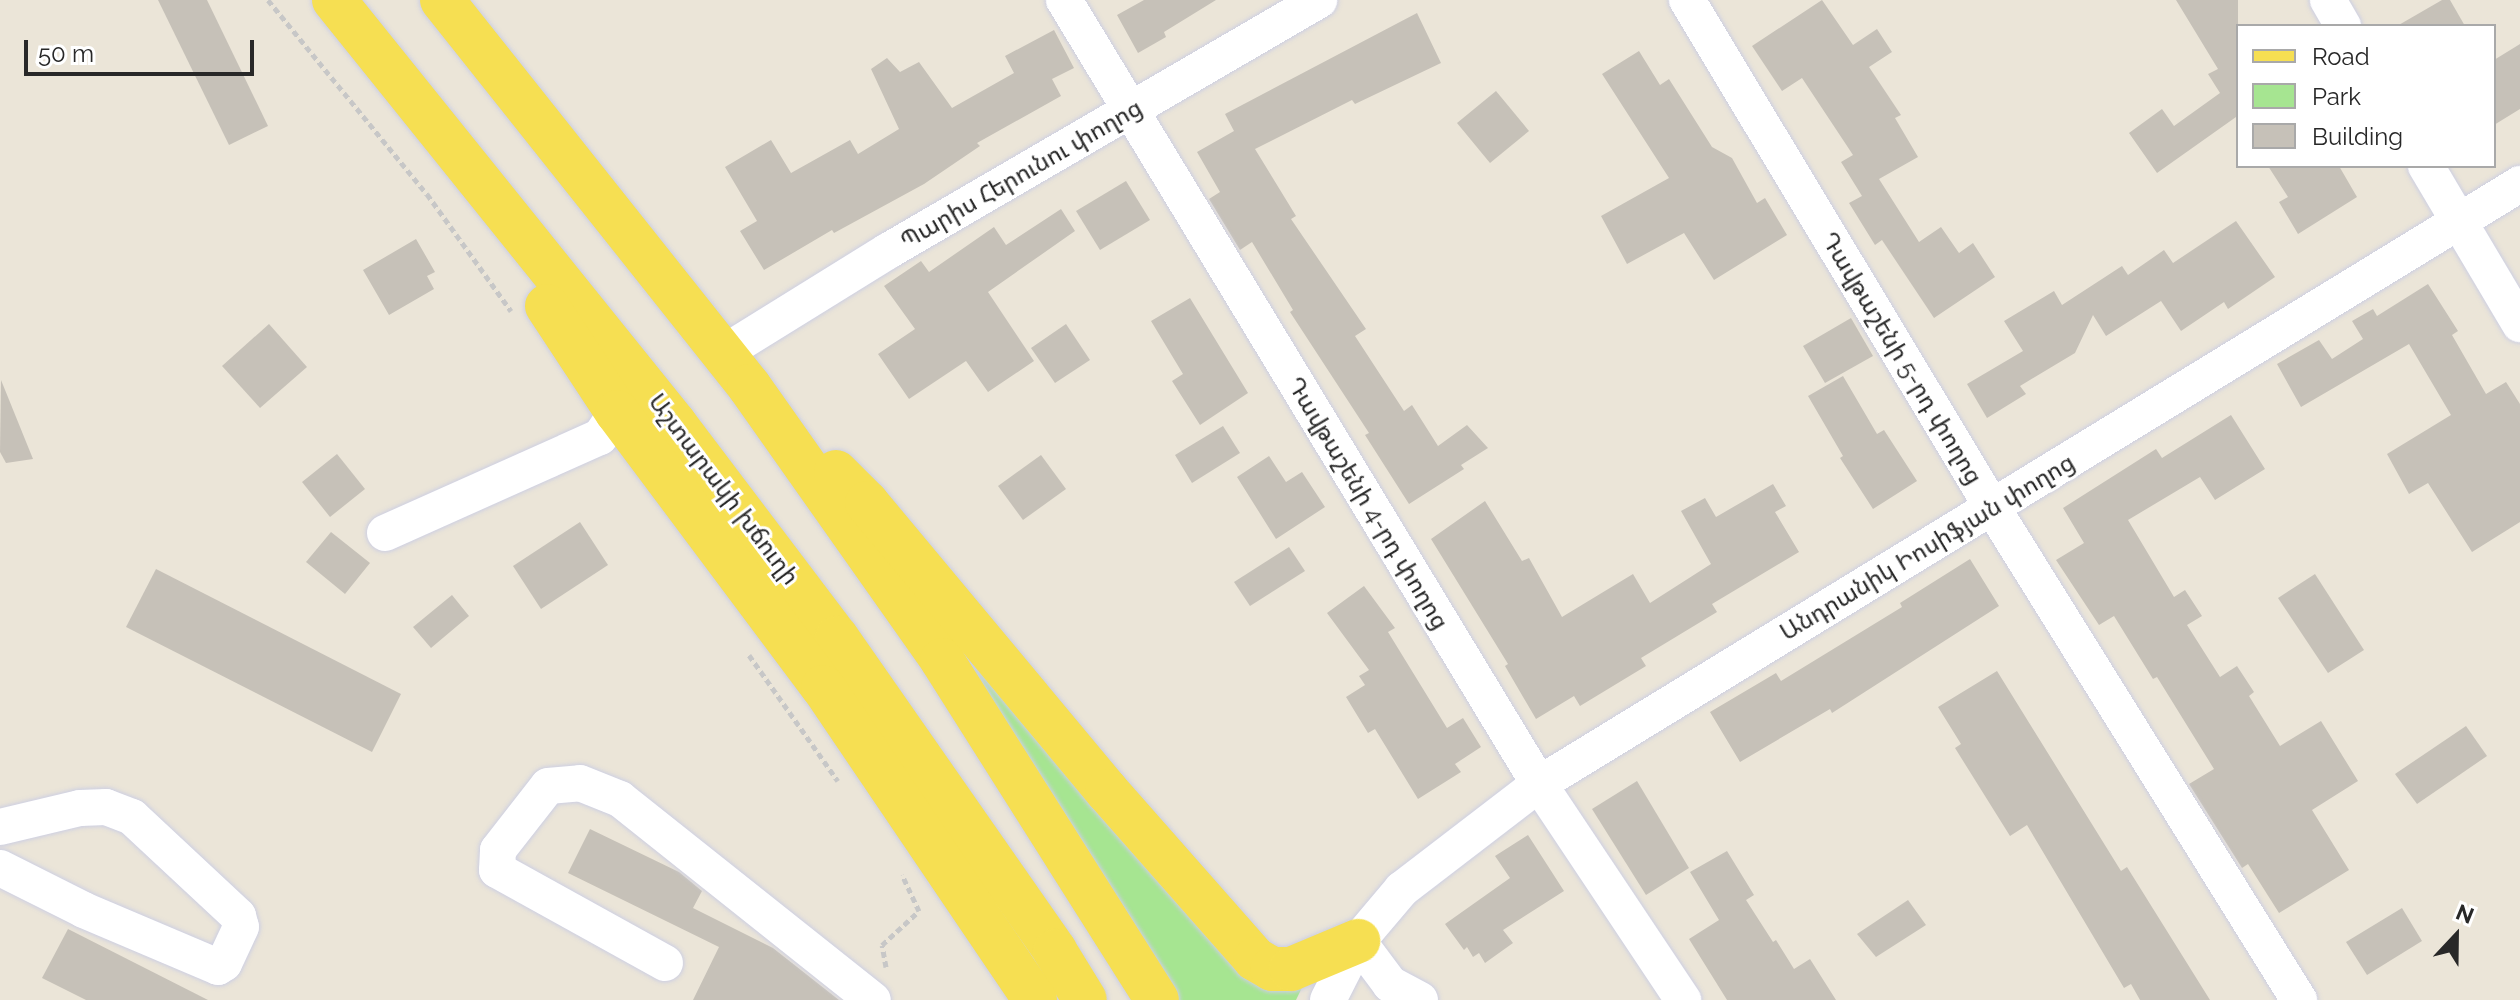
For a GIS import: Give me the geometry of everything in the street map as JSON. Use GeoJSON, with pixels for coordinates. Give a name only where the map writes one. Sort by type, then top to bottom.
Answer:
{"type":"FeatureCollection","features":[{"type":"Feature","properties":{"kind":"main road","name":"Աշտարակի խճուղի"},"geometry":{"type":"LineString","coordinates":[[334,0],[675,424],[827,625],[1055,951],[1085,1000]]}},
{"type":"Feature","properties":{"kind":"main road"},"geometry":{"type":"LineString","coordinates":[[442,0],[737,369],[942,660],[1157,1000]]}},
{"type":"Feature","properties":{"kind":"main road"},"geometry":{"type":"LineString","coordinates":[[414,103],[617,412],[823,687],[1035,1000]]}},
{"type":"Feature","properties":{"kind":"main road"},"geometry":{"type":"LineString","coordinates":[[737,369],[867,503],[1107,791],[1255,959],[1272,969],[1291,969],[1358,941]]}},
{"type":"Feature","properties":{"kind":"street","name":"Դավթաշենի 4-րդ փողոց"},"geometry":{"type":"LineString","coordinates":[[1064,0],[1539,784],[1683,1000]]}},
{"type":"Feature","properties":{"kind":"street","name":"Պարիս Հերունու փողոց"},"geometry":{"type":"LineString","coordinates":[[737,369],[888,251],[1319,0]]}},
{"type":"Feature","properties":{"kind":"street","name":"Դավթաշենի 5-րդ փողոց"},"geometry":{"type":"LineString","coordinates":[[1687,0],[1992,507],[2299,1000]]}},
{"type":"Feature","properties":{"kind":"street"},"geometry":{"type":"LineString","coordinates":[[2328,0],[2342,24]]}},
{"type":"Feature","properties":{"kind":"street"},"geometry":{"type":"LineString","coordinates":[[2427,168],[2520,324]]}},
{"type":"Feature","properties":{"kind":"street","name":"Անդրանիկ Իոսիֆյան փողոց"},"geometry":{"type":"LineString","coordinates":[[1328,1000],[1358,941],[1402,889],[1539,784],[2520,184]]}},
{"type":"Feature","properties":{"kind":"street"},"geometry":{"type":"LineString","coordinates":[[385,533],[600,437],[617,412]]}},
{"type":"Feature","properties":{"kind":"street"},"geometry":{"type":"LineString","coordinates":[[665,963],[497,870],[498,850],[548,786],[580,783],[620,799],[873,1000]]}},
{"type":"Feature","properties":{"kind":"street"},"geometry":{"type":"LineString","coordinates":[[0,827],[80,808],[106,807],[132,817],[238,916],[240,934],[224,963],[218,967],[84,910],[0,868]]}},
{"type":"Feature","properties":{"kind":"street"},"geometry":{"type":"LineString","coordinates":[[1358,941],[1390,984],[1420,1000]]}},
{"type":"Feature","properties":{"kind":"green space"},"geometry":{"type":"Polygon","coordinates":[[[900,565],[1215,936],[1308,975],[1296,1000],[1173,1000],[900,565]]]}},
{"type":"Feature","properties":{"kind":"building"},"geometry":{"type":"Polygon","coordinates":[[[158,0],[207,0],[268,126],[229,145],[158,0]]]}},
{"type":"Feature","properties":{"kind":"building"},"geometry":{"type":"Polygon","coordinates":[[[1144,0],[1216,0],[1164,32],[1166,37],[1138,53],[1117,15],[1144,0]]]}},
{"type":"Feature","properties":{"kind":"building"},"geometry":{"type":"Polygon","coordinates":[[[1822,0],[1853,45],[1877,29],[1892,52],[1869,67],[1901,115],[1895,118],[1918,157],[1879,179],[1919,242],[1941,227],[1959,253],[1973,243],[1995,277],[1934,318],[1882,240],[1875,245],[1849,203],[1862,196],[1841,162],[1853,155],[1802,78],[1782,91],[1752,46],[1822,0]]]}},
{"type":"Feature","properties":{"kind":"building"},"geometry":{"type":"Polygon","coordinates":[[[2176,0],[2238,0],[2236,117],[2157,173],[2129,133],[2162,109],[2174,126],[2220,93],[2208,74],[2218,69],[2176,0]]]}},
{"type":"Feature","properties":{"kind":"building"},"geometry":{"type":"Polygon","coordinates":[[[2442,0],[2450,0],[2464,24],[2400,24],[2442,0]]]}},
{"type":"Feature","properties":{"kind":"building"},"geometry":{"type":"Polygon","coordinates":[[[1417,13],[1441,63],[1355,104],[1352,100],[1255,149],[1296,216],[1291,219],[1366,329],[1355,336],[1404,411],[1412,405],[1438,446],[1467,425],[1488,448],[1461,465],[1464,469],[1409,504],[1365,435],[1369,433],[1290,312],[1293,310],[1252,242],[1240,250],[1209,199],[1220,192],[1197,152],[1234,131],[1225,114],[1417,13]]]}},
{"type":"Feature","properties":{"kind":"building"},"geometry":{"type":"Polygon","coordinates":[[[1054,30],[1074,68],[1052,79],[1061,96],[977,143],[980,146],[924,184],[834,233],[832,230],[764,270],[740,231],[757,221],[725,167],[771,140],[791,173],[850,140],[858,154],[899,129],[871,69],[887,58],[900,72],[919,62],[952,108],[1014,73],[1005,56],[1054,30]]]}},
{"type":"Feature","properties":{"kind":"building"},"geometry":{"type":"Polygon","coordinates":[[[2520,44],[2520,109],[2496,124],[2496,59],[2520,44]]]}},
{"type":"Feature","properties":{"kind":"building"},"geometry":{"type":"Polygon","coordinates":[[[1639,51],[1660,85],[1669,79],[1712,147],[1732,158],[1757,203],[1765,198],[1787,235],[1714,280],[1684,233],[1627,264],[1601,216],[1669,178],[1602,74],[1639,51]]]}},
{"type":"Feature","properties":{"kind":"building"},"geometry":{"type":"Polygon","coordinates":[[[1496,91],[1529,131],[1490,163],[1457,123],[1496,91]]]}},
{"type":"Feature","properties":{"kind":"building"},"geometry":{"type":"Polygon","coordinates":[[[2269,168],[2340,168],[2357,197],[2298,234],[2279,202],[2288,197],[2269,168]]]}},
{"type":"Feature","properties":{"kind":"building"},"geometry":{"type":"Polygon","coordinates":[[[1126,181],[1150,220],[1100,250],[1076,211],[1126,181]]]}},
{"type":"Feature","properties":{"kind":"building"},"geometry":{"type":"Polygon","coordinates":[[[1061,209],[1075,231],[988,292],[1034,361],[988,392],[966,361],[909,399],[878,354],[915,329],[884,286],[921,261],[929,272],[994,227],[1006,245],[1061,209]]]}},
{"type":"Feature","properties":{"kind":"building"},"geometry":{"type":"Polygon","coordinates":[[[2236,221],[2275,277],[2228,309],[2224,302],[2181,331],[2161,301],[2106,336],[2093,315],[2075,353],[2020,386],[2026,394],[1987,418],[1967,384],[2023,351],[2004,321],[2054,291],[2062,305],[2122,266],[2128,275],[2164,250],[2173,263],[2236,221]]]}},
{"type":"Feature","properties":{"kind":"building"},"geometry":{"type":"Polygon","coordinates":[[[416,239],[435,272],[427,276],[434,289],[389,315],[363,270],[416,239]]]}},
{"type":"Feature","properties":{"kind":"building"},"geometry":{"type":"Polygon","coordinates":[[[2428,284],[2458,331],[2452,335],[2486,394],[2506,382],[2520,404],[2520,522],[2472,552],[2428,483],[2409,494],[2387,454],[2451,415],[2409,344],[2301,407],[2277,364],[2319,340],[2332,359],[2363,339],[2352,321],[2373,309],[2377,316],[2428,284]]]}},
{"type":"Feature","properties":{"kind":"building"},"geometry":{"type":"Polygon","coordinates":[[[1190,298],[1248,393],[1200,425],[1172,381],[1183,374],[1151,321],[1190,298]]]}},
{"type":"Feature","properties":{"kind":"building"},"geometry":{"type":"Polygon","coordinates":[[[1851,318],[1873,356],[1825,383],[1803,346],[1851,318]]]}},
{"type":"Feature","properties":{"kind":"building"},"geometry":{"type":"Polygon","coordinates":[[[269,324],[307,367],[260,408],[222,366],[269,324]]]}},
{"type":"Feature","properties":{"kind":"building"},"geometry":{"type":"Polygon","coordinates":[[[1066,324],[1090,360],[1055,383],[1031,348],[1066,324]]]}},
{"type":"Feature","properties":{"kind":"building"},"geometry":{"type":"Polygon","coordinates":[[[1843,376],[1877,434],[1884,430],[1917,481],[1873,509],[1840,458],[1843,456],[1808,396],[1843,376]]]}},
{"type":"Feature","properties":{"kind":"building"},"geometry":{"type":"Polygon","coordinates":[[[1,380],[33,459],[6,463],[0,452],[1,380]]]}},
{"type":"Feature","properties":{"kind":"building"},"geometry":{"type":"Polygon","coordinates":[[[2231,415],[2265,469],[2215,500],[2200,477],[2128,520],[2174,597],[2185,590],[2202,616],[2187,625],[2220,677],[2237,666],[2254,692],[2249,696],[2280,746],[2321,721],[2358,781],[2312,810],[2349,870],[2279,913],[2248,864],[2242,868],[2189,784],[2214,769],[2157,677],[2153,679],[2114,616],[2099,625],[2056,560],[2084,543],[2063,508],[2156,449],[2162,458],[2231,415]]]}},
{"type":"Feature","properties":{"kind":"building"},"geometry":{"type":"Polygon","coordinates":[[[1223,426],[1240,453],[1192,483],[1175,455],[1223,426]]]}},
{"type":"Feature","properties":{"kind":"building"},"geometry":{"type":"Polygon","coordinates":[[[337,454],[365,489],[330,517],[302,482],[337,454]]]}},
{"type":"Feature","properties":{"kind":"building"},"geometry":{"type":"Polygon","coordinates":[[[1041,455],[1066,489],[1023,520],[998,486],[1041,455]]]}},
{"type":"Feature","properties":{"kind":"building"},"geometry":{"type":"Polygon","coordinates":[[[1269,456],[1286,482],[1302,472],[1325,507],[1276,539],[1237,477],[1269,456]]]}},
{"type":"Feature","properties":{"kind":"building"},"geometry":{"type":"Polygon","coordinates":[[[1773,484],[1786,506],[1775,512],[1799,552],[1712,604],[1717,612],[1641,658],[1646,666],[1580,706],[1574,696],[1536,719],[1505,666],[1508,664],[1431,539],[1485,501],[1522,561],[1529,558],[1562,617],[1633,574],[1650,603],[1711,564],[1681,511],[1705,498],[1716,517],[1773,484]]]}},
{"type":"Feature","properties":{"kind":"building"},"geometry":{"type":"Polygon","coordinates":[[[580,522],[608,565],[541,609],[513,566],[580,522]]]}},
{"type":"Feature","properties":{"kind":"building"},"geometry":{"type":"Polygon","coordinates":[[[331,532],[370,563],[345,594],[306,562],[331,532]]]}},
{"type":"Feature","properties":{"kind":"building"},"geometry":{"type":"Polygon","coordinates":[[[1289,547],[1305,571],[1250,606],[1234,582],[1289,547]]]}},
{"type":"Feature","properties":{"kind":"building"},"geometry":{"type":"Polygon","coordinates":[[[1970,559],[1999,606],[1832,713],[1830,709],[1740,762],[1710,712],[1776,673],[1781,681],[1902,607],[1900,603],[1970,559]]]}},
{"type":"Feature","properties":{"kind":"building"},"geometry":{"type":"Polygon","coordinates":[[[156,569],[401,694],[372,752],[126,627],[156,569]]]}},
{"type":"Feature","properties":{"kind":"building"},"geometry":{"type":"Polygon","coordinates":[[[2315,574],[2364,650],[2328,673],[2278,598],[2315,574]]]}},
{"type":"Feature","properties":{"kind":"building"},"geometry":{"type":"Polygon","coordinates":[[[1364,586],[1395,628],[1388,632],[1447,728],[1463,718],[1481,747],[1455,764],[1461,772],[1418,799],[1375,729],[1368,733],[1346,697],[1365,685],[1359,676],[1369,670],[1327,613],[1364,586]]]}},
{"type":"Feature","properties":{"kind":"building"},"geometry":{"type":"Polygon","coordinates":[[[452,595],[469,616],[431,648],[413,627],[452,595]]]}},
{"type":"Feature","properties":{"kind":"building"},"geometry":{"type":"Polygon","coordinates":[[[1997,671],[2121,871],[2127,867],[2210,1000],[2140,1000],[2131,984],[2124,988],[2027,825],[2010,836],[1955,748],[1961,744],[1938,707],[1997,671]]]}},
{"type":"Feature","properties":{"kind":"building"},"geometry":{"type":"Polygon","coordinates":[[[2466,726],[2487,756],[2417,804],[2395,774],[2466,726]]]}},
{"type":"Feature","properties":{"kind":"building"},"geometry":{"type":"Polygon","coordinates":[[[1637,781],[1689,868],[1646,895],[1592,809],[1637,781]]]}},
{"type":"Feature","properties":{"kind":"building"},"geometry":{"type":"Polygon","coordinates":[[[590,829],[679,872],[702,891],[693,908],[773,948],[839,1000],[693,1000],[719,947],[568,873],[590,829]]]}},
{"type":"Feature","properties":{"kind":"building"},"geometry":{"type":"Polygon","coordinates":[[[1528,835],[1564,891],[1503,930],[1513,943],[1485,963],[1479,953],[1473,957],[1467,947],[1464,950],[1445,924],[1510,878],[1495,856],[1528,835]]]}},
{"type":"Feature","properties":{"kind":"building"},"geometry":{"type":"Polygon","coordinates":[[[1727,851],[1754,895],[1746,900],[1773,942],[1776,940],[1794,969],[1810,959],[1836,1000],[1727,1000],[1689,939],[1719,920],[1690,872],[1727,851]]]}},
{"type":"Feature","properties":{"kind":"building"},"geometry":{"type":"Polygon","coordinates":[[[1908,900],[1926,925],[1876,957],[1857,934],[1908,900]]]}},
{"type":"Feature","properties":{"kind":"building"},"geometry":{"type":"Polygon","coordinates":[[[2402,908],[2422,941],[2367,975],[2346,942],[2402,908]]]}},
{"type":"Feature","properties":{"kind":"building"},"geometry":{"type":"Polygon","coordinates":[[[68,929],[208,1000],[86,1000],[42,978],[68,929]]]}}]}
